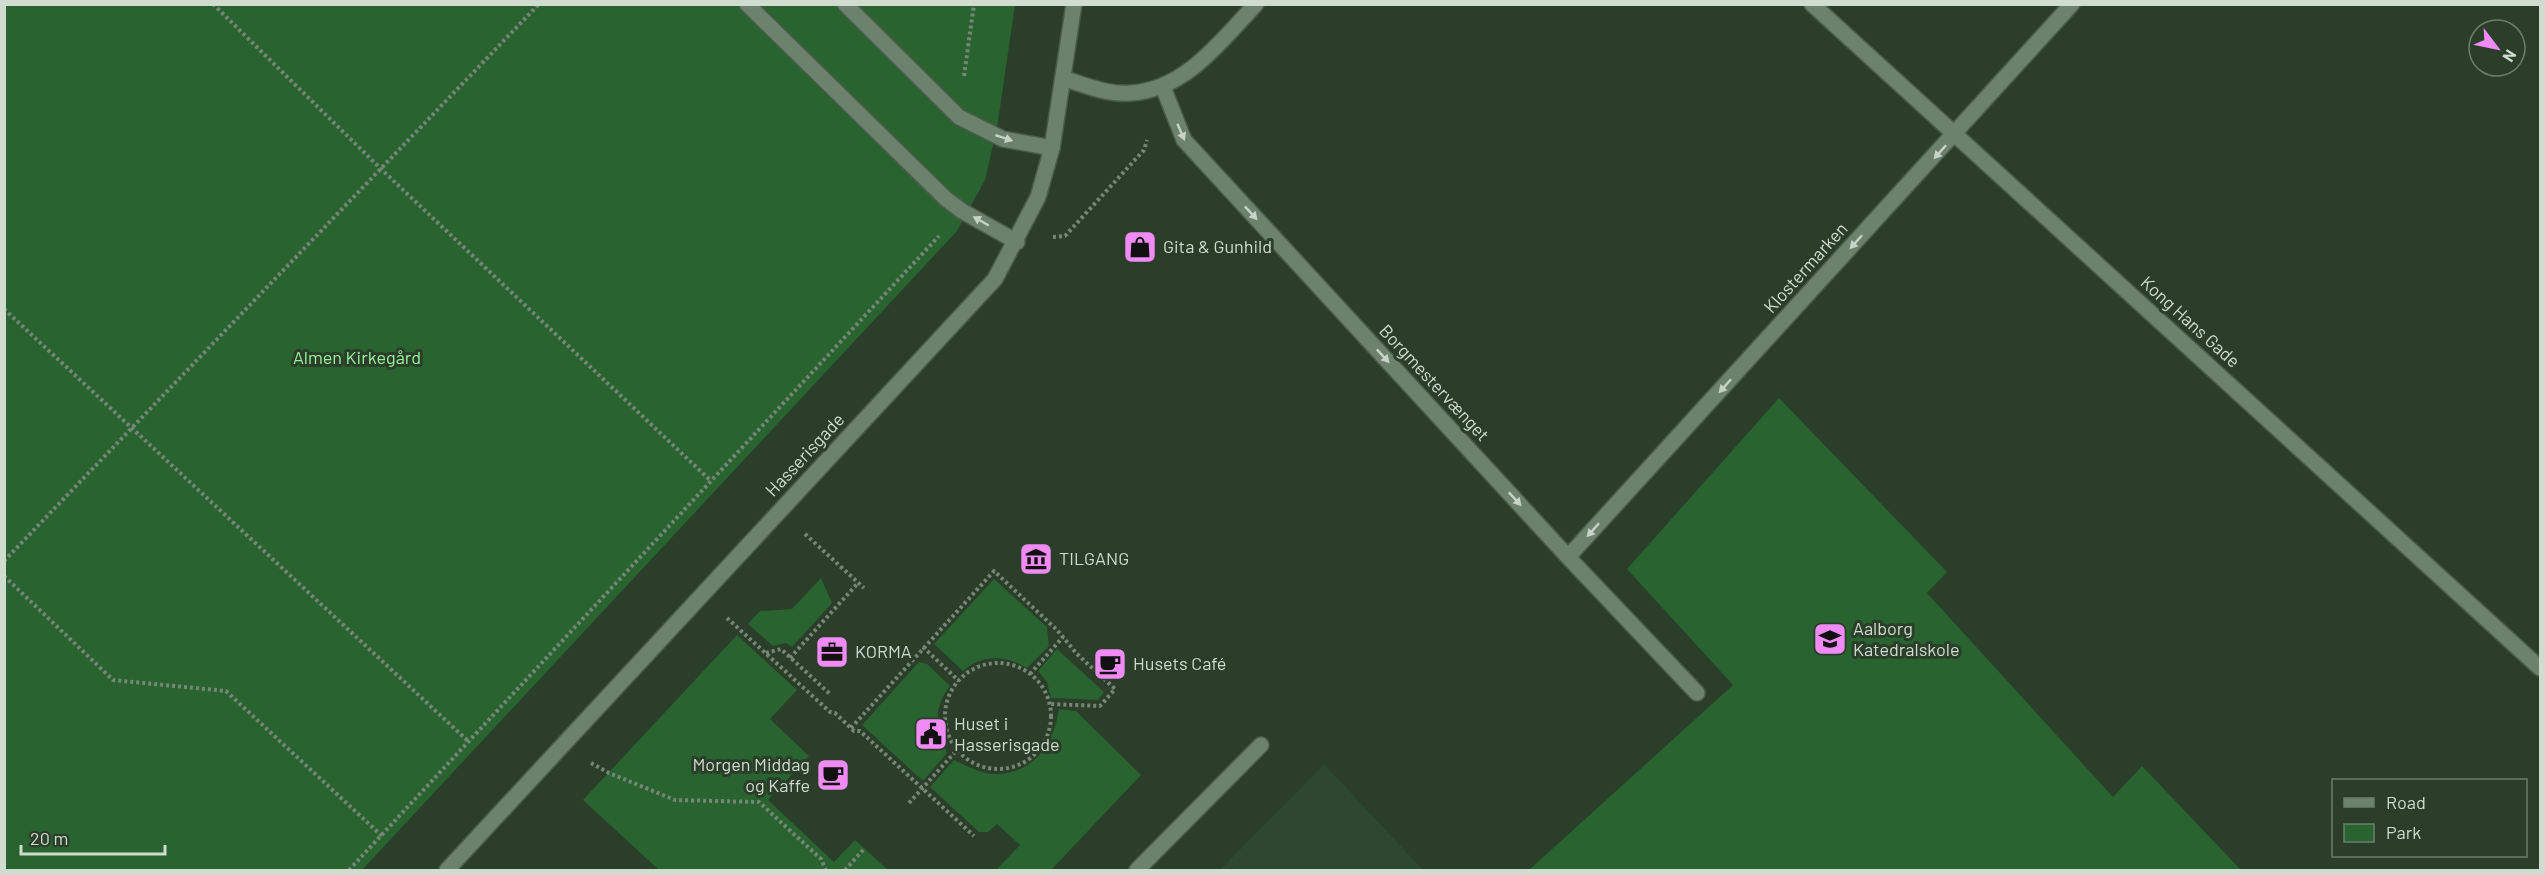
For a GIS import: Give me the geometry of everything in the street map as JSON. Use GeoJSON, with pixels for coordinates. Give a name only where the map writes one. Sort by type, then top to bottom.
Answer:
{"type":"FeatureCollection","features":[{"type":"Feature","properties":{"kind":"street"},"geometry":{"type":"LineString","coordinates":[[747,4],[946,199],[962,211],[1017,242]]}},
{"type":"Feature","properties":{"kind":"street"},"geometry":{"type":"LineString","coordinates":[[845,4],[958,117],[1003,139],[1052,148]]}},
{"type":"Feature","properties":{"kind":"street","name":"Hasserisgade"},"geometry":{"type":"LineString","coordinates":[[447,870],[996,279],[1017,242],[1038,197],[1052,148],[1074,4]]}},
{"type":"Feature","properties":{"kind":"street"},"geometry":{"type":"LineString","coordinates":[[1063,78],[1099,90],[1130,93],[1163,87],[1198,65],[1256,4]]}},
{"type":"Feature","properties":{"kind":"street","name":"Kong Hans Gade"},"geometry":{"type":"LineString","coordinates":[[1812,4],[2541,668]]}},
{"type":"Feature","properties":{"kind":"street","name":"Klostermarken"},"geometry":{"type":"LineString","coordinates":[[1568,557],[2072,4]]}},
{"type":"Feature","properties":{"kind":"street","name":"Borgmestervænget"},"geometry":{"type":"LineString","coordinates":[[1163,87],[1184,140],[1568,557],[1697,693]]}},
{"type":"Feature","properties":{"kind":"street"},"geometry":{"type":"LineString","coordinates":[[1137,870],[1261,745]]}},
{"type":"Feature","properties":{"kind":"path"},"geometry":{"type":"LineString","coordinates":[[213,4],[381,169],[711,481]]}},
{"type":"Feature","properties":{"kind":"path"},"geometry":{"type":"LineString","coordinates":[[4,561],[539,4]]}},
{"type":"Feature","properties":{"kind":"path"},"geometry":{"type":"LineString","coordinates":[[1017,242],[1065,236],[1144,150],[1147,139]]}},
{"type":"Feature","properties":{"kind":"path"},"geometry":{"type":"LineString","coordinates":[[350,870],[962,211]]}},
{"type":"Feature","properties":{"kind":"path"},"geometry":{"type":"LineString","coordinates":[[4,309],[469,742]]}},
{"type":"Feature","properties":{"kind":"path"},"geometry":{"type":"LineString","coordinates":[[780,511],[864,588]]}},
{"type":"Feature","properties":{"kind":"path"},"geometry":{"type":"LineString","coordinates":[[851,728],[994,571],[1115,689],[1100,706],[1050,704]]}},
{"type":"Feature","properties":{"kind":"path"},"geometry":{"type":"LineString","coordinates":[[4,576],[113,680],[226,691],[382,836]]}},
{"type":"Feature","properties":{"kind":"path"},"geometry":{"type":"LineString","coordinates":[[790,658],[858,583]]}},
{"type":"Feature","properties":{"kind":"path"},"geometry":{"type":"LineString","coordinates":[[702,594],[854,731],[860,731],[974,836]]}},
{"type":"Feature","properties":{"kind":"path"},"geometry":{"type":"LineString","coordinates":[[1030,674],[1063,637]]}},
{"type":"Feature","properties":{"kind":"path"},"geometry":{"type":"LineString","coordinates":[[923,647],[959,681]]}},
{"type":"Feature","properties":{"kind":"path"},"geometry":{"type":"LineString","coordinates":[[765,653],[781,650],[831,695]]}},
{"type":"Feature","properties":{"kind":"path"},"geometry":{"type":"LineString","coordinates":[[1001,663],[1020,668],[1030,674],[1046,693],[1050,704],[1050,729],[1043,746],[1030,760],[1013,768],[995,770],[977,765],[957,750],[950,740],[945,722],[946,704],[954,686],[967,673],[983,665],[1001,663]]}},
{"type":"Feature","properties":{"kind":"path"},"geometry":{"type":"LineString","coordinates":[[562,745],[609,773],[675,800],[759,802],[821,859],[826,870]]}},
{"type":"Feature","properties":{"kind":"path"},"geometry":{"type":"LineString","coordinates":[[909,803],[957,750]]}},
{"type":"Feature","properties":{"kind":"path"},"geometry":{"type":"LineString","coordinates":[[845,870],[864,849]]}},
{"type":"Feature","properties":{"kind":"shaded area"},"geometry":{"type":"Polygon","coordinates":[[[1324,764],[1423,870],[1220,870],[1324,764]]]}},
{"type":"Feature","properties":{"kind":"green space","name":"Almen Kirkegård"},"geometry":{"type":"Polygon","coordinates":[[[5,5],[1015,5],[997,128],[985,180],[957,231],[362,870],[5,870],[5,5]]]}},
{"type":"Feature","properties":{"kind":"green space","name":"Aalborg Katedralskole"},"geometry":{"type":"Polygon","coordinates":[[[1779,398],[1947,572],[1927,593],[2113,797],[2142,766],[2241,870],[1529,870],[1733,685],[1627,569],[1779,398]]]}},
{"type":"Feature","properties":{"kind":"green space"},"geometry":{"type":"Polygon","coordinates":[[[821,578],[832,603],[792,647],[786,643],[773,646],[748,624],[760,611],[792,609],[821,578]]]}},
{"type":"Feature","properties":{"kind":"green space"},"geometry":{"type":"Polygon","coordinates":[[[994,579],[1047,627],[1049,646],[1027,668],[1011,661],[994,658],[970,665],[963,671],[934,644],[994,579]]]}},
{"type":"Feature","properties":{"kind":"green space"},"geometry":{"type":"Polygon","coordinates":[[[737,635],[797,690],[770,719],[809,756],[768,800],[834,862],[855,840],[888,870],[659,870],[583,800],[737,635]]]}},
{"type":"Feature","properties":{"kind":"green space"},"geometry":{"type":"Polygon","coordinates":[[[1057,649],[1104,692],[1098,700],[1051,698],[1047,682],[1038,671],[1057,649]]]}},
{"type":"Feature","properties":{"kind":"green space"},"geometry":{"type":"Polygon","coordinates":[[[919,662],[927,664],[950,686],[944,694],[938,718],[947,753],[923,781],[862,725],[919,662]]]}},
{"type":"Feature","properties":{"kind":"green space"},"geometry":{"type":"Polygon","coordinates":[[[1059,709],[1076,711],[1141,775],[1051,870],[996,870],[1020,845],[997,824],[988,832],[979,832],[930,787],[954,760],[975,770],[992,774],[1011,772],[1032,762],[1047,744],[1059,709]]]}},
{"type":"Feature","properties":{"kind":"place","name":"Gita & Gunhild"},"geometry":{"type":"Point","coordinates":[1140,247]}},
{"type":"Feature","properties":{"kind":"place","name":"TILGANG"},"geometry":{"type":"Point","coordinates":[1036,559]}},
{"type":"Feature","properties":{"kind":"place","name":"Aalborg Katedralskole"},"geometry":{"type":"Point","coordinates":[1830,639]}},
{"type":"Feature","properties":{"kind":"place","name":"KORMA"},"geometry":{"type":"Point","coordinates":[832,652]}},
{"type":"Feature","properties":{"kind":"place","name":"Husets Café"},"geometry":{"type":"Point","coordinates":[1110,664]}},
{"type":"Feature","properties":{"kind":"place","name":"Huset i Hasserisgade"},"geometry":{"type":"Point","coordinates":[931,734]}},
{"type":"Feature","properties":{"kind":"place","name":"Morgen Middag og Kaffe"},"geometry":{"type":"Point","coordinates":[833,775]}}]}
